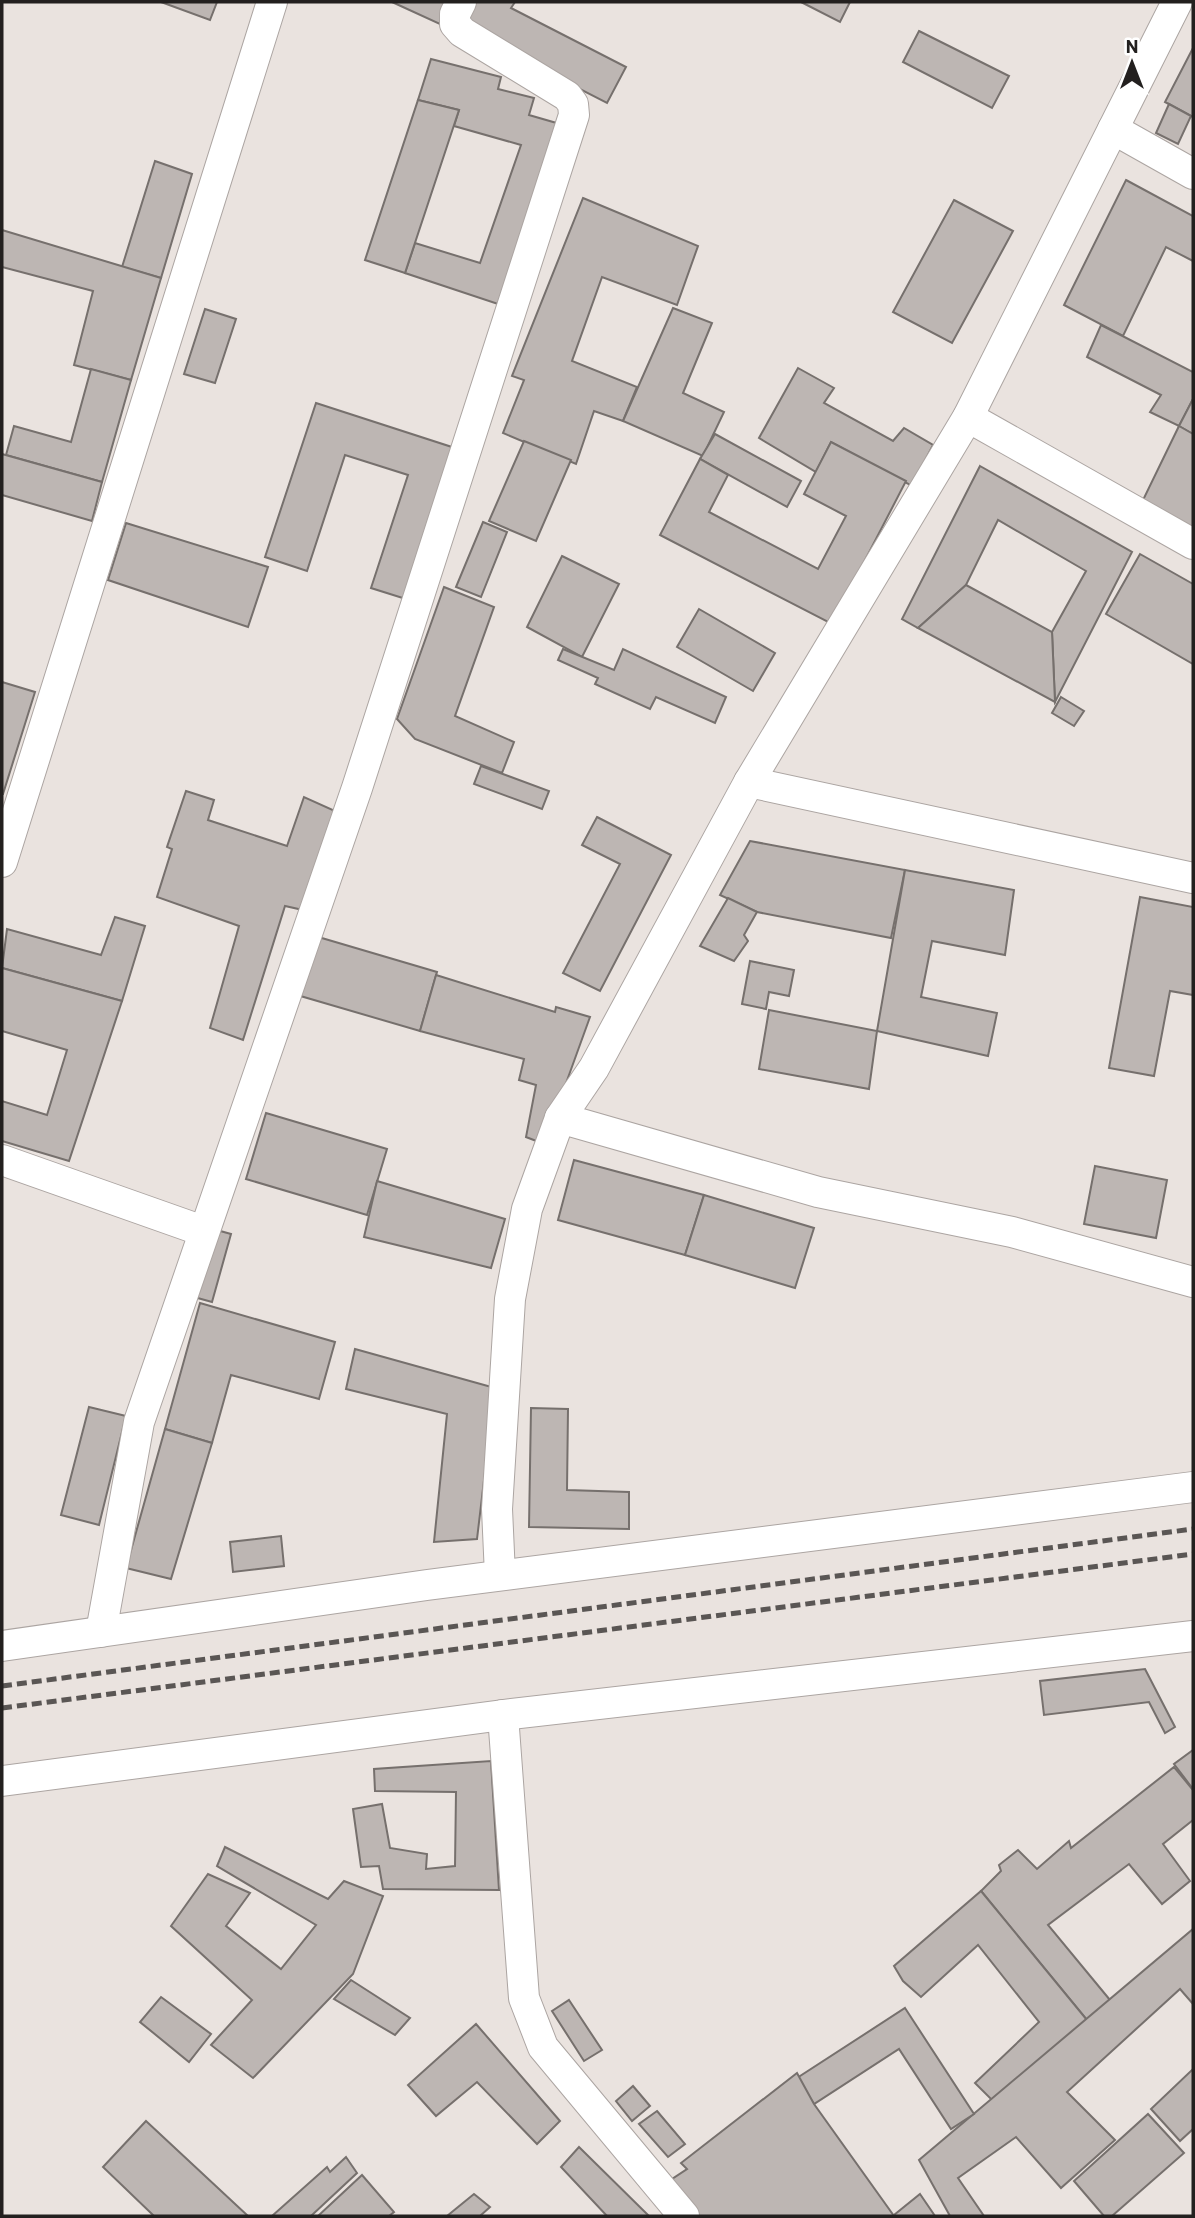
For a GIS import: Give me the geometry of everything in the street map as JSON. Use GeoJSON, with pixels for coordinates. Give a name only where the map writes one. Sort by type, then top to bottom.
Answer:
{"type":"FeatureCollection","features":[{"type":"Feature","properties":{"kind":"street"},"geometry":{"type":"LineString","coordinates":[[2,862],[272,2]]}},
{"type":"Feature","properties":{"kind":"street"},"geometry":{"type":"LineString","coordinates":[[101,1632],[139,1422],[361,775],[574,115],[573,104],[567,96],[462,32],[455,24],[455,14],[461,2]]}},
{"type":"Feature","properties":{"kind":"street"},"geometry":{"type":"LineString","coordinates":[[500,1575],[497,1509],[510,1299],[527,1209],[560,1118],[594,1068],[749,782],[968,418],[1177,2]]}},
{"type":"Feature","properties":{"kind":"street"},"geometry":{"type":"LineString","coordinates":[[1113,129],[1193,174]]}},
{"type":"Feature","properties":{"kind":"street"},"geometry":{"type":"LineString","coordinates":[[968,418],[1193,544]]}},
{"type":"Feature","properties":{"kind":"street"},"geometry":{"type":"LineString","coordinates":[[749,782],[1193,878]]}},
{"type":"Feature","properties":{"kind":"street"},"geometry":{"type":"LineString","coordinates":[[560,1118],[818,1192],[1012,1232],[1193,1282]]}},
{"type":"Feature","properties":{"kind":"street"},"geometry":{"type":"LineString","coordinates":[[2,1160],[203,1231]]}},
{"type":"Feature","properties":{"kind":"street"},"geometry":{"type":"LineString","coordinates":[[2,1646],[500,1575],[1193,1488]]}},
{"type":"Feature","properties":{"kind":"street"},"geometry":{"type":"LineString","coordinates":[[2,1781],[503,1715],[1193,1636]]}},
{"type":"Feature","properties":{"kind":"street"},"geometry":{"type":"LineString","coordinates":[[503,1715],[524,1998],[543,2047],[684,2216]]}},
{"type":"Feature","properties":{"kind":"building"},"geometry":{"type":"Polygon","coordinates":[[[161,2],[217,2],[210,20],[161,2]]]}},
{"type":"Feature","properties":{"kind":"building"},"geometry":{"type":"Polygon","coordinates":[[[392,2],[452,2],[442,25],[392,2]]]}},
{"type":"Feature","properties":{"kind":"building"},"geometry":{"type":"Polygon","coordinates":[[[475,2],[515,2],[511,8],[626,67],[607,103],[461,28],[475,2]]]}},
{"type":"Feature","properties":{"kind":"building"},"geometry":{"type":"Polygon","coordinates":[[[801,2],[850,2],[840,22],[801,2]]]}},
{"type":"Feature","properties":{"kind":"building"},"geometry":{"type":"Polygon","coordinates":[[[919,31],[1009,76],[992,108],[903,62],[919,31]]]}},
{"type":"Feature","properties":{"kind":"building"},"geometry":{"type":"Polygon","coordinates":[[[1193,48],[1193,117],[1165,102],[1193,48]]]}},
{"type":"Feature","properties":{"kind":"building"},"geometry":{"type":"Polygon","coordinates":[[[431,59],[501,77],[498,89],[534,98],[529,115],[560,124],[501,305],[405,273],[415,243],[480,263],[521,145],[454,126],[459,110],[418,100],[431,59]]]}},
{"type":"Feature","properties":{"kind":"building"},"geometry":{"type":"Polygon","coordinates":[[[418,100],[459,110],[405,273],[365,260],[418,100]]]}},
{"type":"Feature","properties":{"kind":"building"},"geometry":{"type":"Polygon","coordinates":[[[1169,104],[1191,116],[1178,144],[1156,133],[1169,104]]]}},
{"type":"Feature","properties":{"kind":"building"},"geometry":{"type":"Polygon","coordinates":[[[155,161],[192,174],[161,278],[122,267],[155,161]]]}},
{"type":"Feature","properties":{"kind":"building"},"geometry":{"type":"Polygon","coordinates":[[[1126,180],[1193,216],[1193,261],[1166,247],[1123,336],[1064,305],[1126,180]]]}},
{"type":"Feature","properties":{"kind":"building"},"geometry":{"type":"Polygon","coordinates":[[[583,198],[698,246],[677,305],[602,277],[572,361],[637,387],[623,421],[594,411],[576,464],[503,433],[524,380],[512,376],[583,198]]]}},
{"type":"Feature","properties":{"kind":"building"},"geometry":{"type":"Polygon","coordinates":[[[954,200],[1013,231],[952,343],[893,312],[954,200]]]}},
{"type":"Feature","properties":{"kind":"building"},"geometry":{"type":"Polygon","coordinates":[[[2,230],[161,278],[131,380],[74,365],[93,291],[2,267],[2,230]]]}},
{"type":"Feature","properties":{"kind":"building"},"geometry":{"type":"Polygon","coordinates":[[[673,308],[712,323],[683,393],[724,412],[703,456],[623,421],[673,308]]]}},
{"type":"Feature","properties":{"kind":"building"},"geometry":{"type":"Polygon","coordinates":[[[205,309],[236,319],[215,383],[184,374],[205,309]]]}},
{"type":"Feature","properties":{"kind":"building"},"geometry":{"type":"Polygon","coordinates":[[[1101,325],[1193,372],[1193,399],[1179,426],[1150,412],[1161,395],[1087,357],[1101,325]]]}},
{"type":"Feature","properties":{"kind":"building"},"geometry":{"type":"Polygon","coordinates":[[[798,368],[834,388],[824,403],[893,441],[904,428],[933,445],[912,486],[831,442],[816,472],[759,438],[798,368]]]}},
{"type":"Feature","properties":{"kind":"building"},"geometry":{"type":"Polygon","coordinates":[[[91,369],[131,380],[102,482],[6,455],[14,426],[71,442],[91,369]]]}},
{"type":"Feature","properties":{"kind":"building"},"geometry":{"type":"Polygon","coordinates":[[[1193,399],[1193,434],[1179,426],[1193,399]]]}},
{"type":"Feature","properties":{"kind":"building"},"geometry":{"type":"Polygon","coordinates":[[[316,403],[458,449],[409,600],[371,588],[408,475],[345,455],[307,571],[265,557],[316,403]]]}},
{"type":"Feature","properties":{"kind":"building"},"geometry":{"type":"Polygon","coordinates":[[[1179,426],[1193,434],[1193,530],[1143,500],[1179,426]]]}},
{"type":"Feature","properties":{"kind":"building"},"geometry":{"type":"Polygon","coordinates":[[[715,434],[801,481],[787,507],[700,459],[715,434]]]}},
{"type":"Feature","properties":{"kind":"building"},"geometry":{"type":"Polygon","coordinates":[[[524,441],[571,460],[536,541],[489,521],[524,441]]]}},
{"type":"Feature","properties":{"kind":"building"},"geometry":{"type":"Polygon","coordinates":[[[831,442],[906,481],[832,624],[660,535],[700,459],[728,475],[709,512],[818,569],[846,516],[804,494],[831,442]]]}},
{"type":"Feature","properties":{"kind":"building"},"geometry":{"type":"Polygon","coordinates":[[[2,454],[102,482],[92,521],[2,495],[2,454]]]}},
{"type":"Feature","properties":{"kind":"building"},"geometry":{"type":"Polygon","coordinates":[[[980,466],[1132,552],[1055,702],[1052,632],[1086,571],[998,520],[966,585],[918,628],[902,619],[980,466]]]}},
{"type":"Feature","properties":{"kind":"building"},"geometry":{"type":"Polygon","coordinates":[[[483,522],[507,532],[481,597],[456,587],[483,522]]]}},
{"type":"Feature","properties":{"kind":"building"},"geometry":{"type":"Polygon","coordinates":[[[126,523],[268,567],[248,627],[108,580],[126,523]]]}},
{"type":"Feature","properties":{"kind":"building"},"geometry":{"type":"Polygon","coordinates":[[[1140,554],[1193,584],[1193,664],[1106,614],[1140,554]]]}},
{"type":"Feature","properties":{"kind":"building"},"geometry":{"type":"Polygon","coordinates":[[[562,556],[619,584],[582,657],[527,627],[562,556]]]}},
{"type":"Feature","properties":{"kind":"building"},"geometry":{"type":"Polygon","coordinates":[[[966,585],[1052,632],[1055,702],[918,628],[966,585]]]}},
{"type":"Feature","properties":{"kind":"building"},"geometry":{"type":"Polygon","coordinates":[[[444,587],[494,607],[455,716],[514,742],[502,773],[415,739],[397,719],[444,587]]]}},
{"type":"Feature","properties":{"kind":"building"},"geometry":{"type":"Polygon","coordinates":[[[699,609],[775,653],[753,691],[677,647],[699,609]]]}},
{"type":"Feature","properties":{"kind":"building"},"geometry":{"type":"Polygon","coordinates":[[[563,649],[614,670],[623,649],[726,697],[715,723],[656,697],[650,709],[595,684],[598,678],[558,660],[563,649]]]}},
{"type":"Feature","properties":{"kind":"building"},"geometry":{"type":"Polygon","coordinates":[[[2,682],[35,692],[3,794],[2,794],[2,682]]]}},
{"type":"Feature","properties":{"kind":"building"},"geometry":{"type":"Polygon","coordinates":[[[1061,697],[1084,711],[1074,726],[1052,713],[1061,697]]]}},
{"type":"Feature","properties":{"kind":"building"},"geometry":{"type":"Polygon","coordinates":[[[481,766],[549,791],[542,809],[474,784],[481,766]]]}},
{"type":"Feature","properties":{"kind":"building"},"geometry":{"type":"Polygon","coordinates":[[[186,791],[214,800],[208,820],[287,846],[304,797],[335,811],[303,910],[285,906],[243,1040],[210,1028],[239,926],[157,897],[172,849],[167,847],[186,791]]]}},
{"type":"Feature","properties":{"kind":"building"},"geometry":{"type":"Polygon","coordinates":[[[597,817],[671,855],[600,991],[563,973],[620,864],[582,845],[597,817]]]}},
{"type":"Feature","properties":{"kind":"building"},"geometry":{"type":"Polygon","coordinates":[[[750,841],[905,870],[891,938],[757,912],[720,895],[750,841]]]}},
{"type":"Feature","properties":{"kind":"building"},"geometry":{"type":"Polygon","coordinates":[[[905,870],[1014,890],[1005,955],[932,941],[921,997],[997,1013],[988,1056],[877,1031],[905,870]]]}},
{"type":"Feature","properties":{"kind":"building"},"geometry":{"type":"Polygon","coordinates":[[[1140,897],[1193,907],[1193,995],[1170,991],[1154,1076],[1109,1068],[1140,897]]]}},
{"type":"Feature","properties":{"kind":"building"},"geometry":{"type":"Polygon","coordinates":[[[728,898],[757,912],[744,935],[748,941],[734,961],[700,946],[728,898]]]}},
{"type":"Feature","properties":{"kind":"building"},"geometry":{"type":"Polygon","coordinates":[[[115,917],[145,926],[122,1001],[2,968],[7,929],[101,955],[115,917]]]}},
{"type":"Feature","properties":{"kind":"building"},"geometry":{"type":"Polygon","coordinates":[[[315,936],[437,972],[420,1031],[297,995],[315,936]]]}},
{"type":"Feature","properties":{"kind":"building"},"geometry":{"type":"Polygon","coordinates":[[[750,961],[794,970],[789,996],[769,992],[766,1009],[742,1004],[750,961]]]}},
{"type":"Feature","properties":{"kind":"building"},"geometry":{"type":"Polygon","coordinates":[[[2,968],[122,1001],[69,1161],[2,1141],[2,1101],[47,1115],[67,1050],[2,1031],[2,968]]]}},
{"type":"Feature","properties":{"kind":"building"},"geometry":{"type":"Polygon","coordinates":[[[436,975],[555,1012],[556,1007],[590,1017],[544,1144],[526,1137],[536,1085],[519,1080],[524,1059],[420,1031],[436,975]]]}},
{"type":"Feature","properties":{"kind":"building"},"geometry":{"type":"Polygon","coordinates":[[[769,1010],[877,1031],[869,1089],[759,1069],[769,1010]]]}},
{"type":"Feature","properties":{"kind":"building"},"geometry":{"type":"Polygon","coordinates":[[[266,1113],[387,1149],[367,1215],[246,1179],[266,1113]]]}},
{"type":"Feature","properties":{"kind":"building"},"geometry":{"type":"Polygon","coordinates":[[[574,1160],[704,1195],[685,1255],[558,1220],[574,1160]]]}},
{"type":"Feature","properties":{"kind":"building"},"geometry":{"type":"Polygon","coordinates":[[[1095,1166],[1167,1180],[1156,1238],[1084,1224],[1095,1166]]]}},
{"type":"Feature","properties":{"kind":"building"},"geometry":{"type":"Polygon","coordinates":[[[377,1181],[505,1219],[491,1268],[364,1237],[377,1181]]]}},
{"type":"Feature","properties":{"kind":"building"},"geometry":{"type":"Polygon","coordinates":[[[704,1195],[814,1228],[795,1288],[685,1255],[704,1195]]]}},
{"type":"Feature","properties":{"kind":"building"},"geometry":{"type":"Polygon","coordinates":[[[213,1229],[231,1234],[212,1302],[194,1297],[213,1229]]]}},
{"type":"Feature","properties":{"kind":"building"},"geometry":{"type":"Polygon","coordinates":[[[200,1303],[335,1342],[319,1399],[231,1375],[212,1443],[165,1429],[200,1303]]]}},
{"type":"Feature","properties":{"kind":"building"},"geometry":{"type":"Polygon","coordinates":[[[355,1349],[495,1388],[477,1539],[434,1542],[447,1414],[346,1389],[355,1349]]]}},
{"type":"Feature","properties":{"kind":"building"},"geometry":{"type":"Polygon","coordinates":[[[89,1407],[126,1416],[99,1525],[61,1515],[89,1407]]]}},
{"type":"Feature","properties":{"kind":"building"},"geometry":{"type":"Polygon","coordinates":[[[531,1408],[568,1409],[567,1490],[629,1492],[629,1529],[529,1527],[531,1408]]]}},
{"type":"Feature","properties":{"kind":"building"},"geometry":{"type":"Polygon","coordinates":[[[165,1429],[212,1443],[171,1579],[126,1568],[165,1429]]]}},
{"type":"Feature","properties":{"kind":"building"},"geometry":{"type":"Polygon","coordinates":[[[281,1536],[284,1566],[233,1572],[230,1542],[281,1536]]]}},
{"type":"Feature","properties":{"kind":"building"},"geometry":{"type":"Polygon","coordinates":[[[1145,1669],[1175,1727],[1165,1733],[1149,1702],[1044,1715],[1040,1681],[1145,1669]]]}},
{"type":"Feature","properties":{"kind":"building"},"geometry":{"type":"Polygon","coordinates":[[[1193,1750],[1193,1789],[1174,1764],[1193,1750]]]}},
{"type":"Feature","properties":{"kind":"building"},"geometry":{"type":"Polygon","coordinates":[[[491,1761],[499,1890],[383,1889],[379,1866],[361,1867],[353,1809],[382,1804],[390,1848],[427,1854],[426,1869],[455,1866],[456,1792],[375,1791],[374,1769],[491,1761]]]}},
{"type":"Feature","properties":{"kind":"building"},"geometry":{"type":"Polygon","coordinates":[[[1174,1767],[1193,1790],[1193,1820],[1163,1844],[1190,1881],[1162,1904],[1129,1864],[1048,1925],[1110,2000],[1087,2020],[981,1891],[1001,1871],[999,1865],[1018,1850],[1037,1869],[1069,1841],[1071,1848],[1174,1767]]]}},
{"type":"Feature","properties":{"kind":"building"},"geometry":{"type":"Polygon","coordinates":[[[225,1847],[328,1899],[344,1881],[383,1896],[353,1974],[253,2078],[211,2045],[252,2000],[171,1926],[208,1874],[250,1893],[226,1926],[281,1969],[316,1925],[217,1866],[225,1847]]]}},
{"type":"Feature","properties":{"kind":"building"},"geometry":{"type":"Polygon","coordinates":[[[981,1891],[1087,2020],[992,2100],[975,2083],[1039,2022],[978,1945],[921,1997],[903,1981],[894,1966],[981,1891]]]}},
{"type":"Feature","properties":{"kind":"building"},"geometry":{"type":"Polygon","coordinates":[[[1193,1929],[1193,2004],[1180,1989],[1067,2092],[1115,2140],[1061,2188],[1016,2137],[958,2178],[984,2216],[950,2216],[919,2160],[1193,1929]]]}},
{"type":"Feature","properties":{"kind":"building"},"geometry":{"type":"Polygon","coordinates":[[[351,1980],[410,2018],[395,2035],[334,1999],[351,1980]]]}},
{"type":"Feature","properties":{"kind":"building"},"geometry":{"type":"Polygon","coordinates":[[[161,1997],[211,2034],[189,2062],[140,2022],[161,1997]]]}},
{"type":"Feature","properties":{"kind":"building"},"geometry":{"type":"Polygon","coordinates":[[[569,2000],[602,2050],[584,2061],[552,2011],[569,2000]]]}},
{"type":"Feature","properties":{"kind":"building"},"geometry":{"type":"Polygon","coordinates":[[[905,2008],[974,2114],[951,2129],[899,2049],[814,2104],[797,2078],[905,2008]]]}},
{"type":"Feature","properties":{"kind":"building"},"geometry":{"type":"Polygon","coordinates":[[[476,2024],[560,2121],[537,2144],[477,2082],[436,2116],[408,2085],[476,2024]]]}},
{"type":"Feature","properties":{"kind":"building"},"geometry":{"type":"Polygon","coordinates":[[[1193,2069],[1193,2129],[1180,2141],[1151,2109],[1193,2069]]]}},
{"type":"Feature","properties":{"kind":"building"},"geometry":{"type":"Polygon","coordinates":[[[797,2073],[814,2104],[894,2216],[697,2216],[666,2183],[687,2169],[681,2163],[797,2073]]]}},
{"type":"Feature","properties":{"kind":"building"},"geometry":{"type":"Polygon","coordinates":[[[633,2086],[650,2106],[632,2121],[616,2101],[633,2086]]]}},
{"type":"Feature","properties":{"kind":"building"},"geometry":{"type":"Polygon","coordinates":[[[657,2111],[685,2144],[668,2157],[639,2124],[657,2111]]]}},
{"type":"Feature","properties":{"kind":"building"},"geometry":{"type":"Polygon","coordinates":[[[1148,2114],[1184,2153],[1112,2216],[1104,2216],[1074,2181],[1148,2114]]]}},
{"type":"Feature","properties":{"kind":"building"},"geometry":{"type":"Polygon","coordinates":[[[146,2121],[248,2216],[154,2216],[103,2167],[146,2121]]]}},
{"type":"Feature","properties":{"kind":"building"},"geometry":{"type":"Polygon","coordinates":[[[579,2147],[649,2216],[607,2216],[561,2167],[579,2147]]]}},
{"type":"Feature","properties":{"kind":"building"},"geometry":{"type":"Polygon","coordinates":[[[346,2157],[357,2173],[311,2216],[272,2216],[327,2167],[330,2172],[346,2157]]]}},
{"type":"Feature","properties":{"kind":"building"},"geometry":{"type":"Polygon","coordinates":[[[362,2175],[394,2212],[389,2216],[318,2216],[362,2175]]]}},
{"type":"Feature","properties":{"kind":"building"},"geometry":{"type":"Polygon","coordinates":[[[474,2194],[490,2207],[480,2216],[447,2216],[474,2194]]]}},
{"type":"Feature","properties":{"kind":"building"},"geometry":{"type":"Polygon","coordinates":[[[920,2194],[935,2216],[894,2216],[894,2215],[920,2194]]]}},
{"type":"Feature","properties":{"kind":"railway"},"geometry":{"type":"LineString","coordinates":[[2,1686],[1193,1529]]}},
{"type":"Feature","properties":{"kind":"railway"},"geometry":{"type":"LineString","coordinates":[[2,1708],[1193,1554]]}}]}
